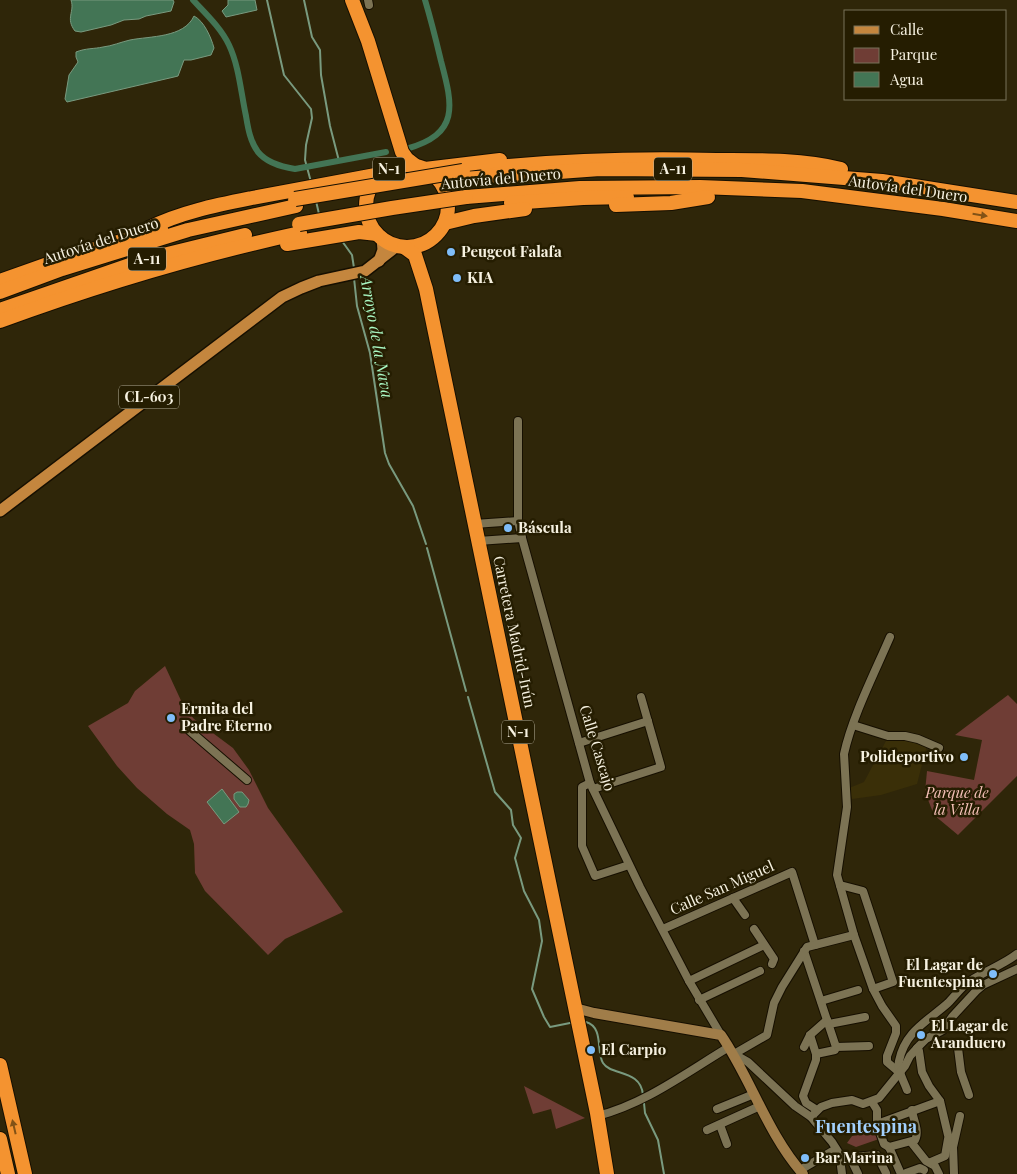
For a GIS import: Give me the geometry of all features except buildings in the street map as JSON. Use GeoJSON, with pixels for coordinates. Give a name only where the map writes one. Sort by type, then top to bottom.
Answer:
{"type":"FeatureCollection","features":[{"type":"Feature","properties":{"kind":"highway","name":"N-1"},"geometry":{"type":"LineString","coordinates":[[352,0],[368,41],[402,152],[407,159],[435,176],[443,186],[448,204],[444,223]]}},
{"type":"Feature","properties":{"kind":"highway","name":"N-1"},"geometry":{"type":"LineString","coordinates":[[388,109],[394,153],[385,172],[372,184],[367,197],[366,210],[370,223],[379,236],[400,246]]}},
{"type":"Feature","properties":{"kind":"highway"},"geometry":{"type":"LineString","coordinates":[[420,168],[544,156],[612,152],[703,151],[727,155],[741,160]]}},
{"type":"Feature","properties":{"kind":"highway"},"geometry":{"type":"LineString","coordinates":[[463,175],[546,162],[615,159],[741,160],[831,167],[887,181]]}},
{"type":"Feature","properties":{"kind":"highway","name":"N-1"},"geometry":{"type":"LineString","coordinates":[[385,172],[407,165],[420,168]]}},
{"type":"Feature","properties":{"kind":"highway","name":"Autovía del Duero"},"geometry":{"type":"LineString","coordinates":[[0,292],[62,269],[297,198],[463,175],[600,169],[801,174],[887,181],[1017,202]]}},
{"type":"Feature","properties":{"kind":"highway"},"geometry":{"type":"LineString","coordinates":[[0,281],[182,223],[297,198],[331,183],[385,172]]}},
{"type":"Feature","properties":{"kind":"highway","name":"Autovía del Duero"},"geometry":{"type":"LineString","coordinates":[[0,310],[147,259],[246,235],[299,228],[392,208],[467,202],[580,188],[700,187],[802,191],[942,209],[1017,221]]}},
{"type":"Feature","properties":{"kind":"highway"},"geometry":{"type":"LineString","coordinates":[[400,246],[414,246],[425,243],[440,231],[444,223],[474,216],[517,210],[671,203],[708,197]]}},
{"type":"Feature","properties":{"kind":"highway"},"geometry":{"type":"LineString","coordinates":[[467,202],[583,198],[708,197],[831,203],[882,201]]}},
{"type":"Feature","properties":{"kind":"highway"},"geometry":{"type":"LineString","coordinates":[[0,321],[56,300],[127,277],[250,244],[299,228]]}},
{"type":"Feature","properties":{"kind":"highway"},"geometry":{"type":"LineString","coordinates":[[127,277],[192,262],[315,239],[359,232],[379,236]]}},
{"type":"Feature","properties":{"kind":"highway","name":"Carretera Madrid-Irún"},"geometry":{"type":"LineString","coordinates":[[422,274],[422,254],[425,243]]}},
{"type":"Feature","properties":{"kind":"highway","name":"Carretera Madrid-Irún"},"geometry":{"type":"LineString","coordinates":[[400,246],[415,255],[422,274],[575,1008],[607,1174]]}},
{"type":"Feature","properties":{"kind":"highway"},"geometry":{"type":"LineString","coordinates":[[0,329],[56,300]]}},
{"type":"Feature","properties":{"kind":"highway"},"geometry":{"type":"LineString","coordinates":[[0,1065],[25,1174]]}},
{"type":"Feature","properties":{"kind":"highway"},"geometry":{"type":"LineString","coordinates":[[0,1139],[8,1174]]}},
{"type":"Feature","properties":{"kind":"main road"},"geometry":{"type":"LineString","coordinates":[[379,236],[383,250],[379,262]]}},
{"type":"Feature","properties":{"kind":"main road","name":"CL-603"},"geometry":{"type":"LineString","coordinates":[[0,511],[282,298],[310,285],[365,271],[400,246]]}},
{"type":"Feature","properties":{"kind":"main road"},"geometry":{"type":"LineString","coordinates":[[575,1008],[721,1035]]}},
{"type":"Feature","properties":{"kind":"main road","name":"Calle Cascajo"},"geometry":{"type":"LineString","coordinates":[[721,1035],[732,1051],[760,1106],[799,1169]]}},
{"type":"Feature","properties":{"kind":"street","name":"Calle Cascajo"},"geometry":{"type":"LineString","coordinates":[[518,421],[518,521],[591,786],[629,865],[689,981],[721,1035]]}},
{"type":"Feature","properties":{"kind":"street"},"geometry":{"type":"LineString","coordinates":[[474,524],[518,521]]}},
{"type":"Feature","properties":{"kind":"street"},"geometry":{"type":"LineString","coordinates":[[478,541],[522,538]]}},
{"type":"Feature","properties":{"kind":"street"},"geometry":{"type":"LineString","coordinates":[[890,636],[853,725],[844,754],[847,807],[837,875],[854,935],[873,988],[882,1006],[896,1026],[896,1034],[887,1056],[887,1062],[900,1073]]}},
{"type":"Feature","properties":{"kind":"street"},"geometry":{"type":"LineString","coordinates":[[629,865],[595,876],[582,846],[582,787],[661,767],[641,697]]}},
{"type":"Feature","properties":{"kind":"street"},"geometry":{"type":"LineString","coordinates":[[579,742],[648,721]]}},
{"type":"Feature","properties":{"kind":"street"},"geometry":{"type":"LineString","coordinates":[[853,725],[888,736],[905,736],[918,739],[939,748]]}},
{"type":"Feature","properties":{"kind":"street"},"geometry":{"type":"LineString","coordinates":[[190,731],[247,780]]}},
{"type":"Feature","properties":{"kind":"street","name":"Calle San Miguel"},"geometry":{"type":"LineString","coordinates":[[663,929],[792,872],[815,945]]}},
{"type":"Feature","properties":{"kind":"street"},"geometry":{"type":"LineString","coordinates":[[840,885],[863,891],[893,982],[873,988]]}},
{"type":"Feature","properties":{"kind":"street"},"geometry":{"type":"LineString","coordinates":[[844,900],[856,888]]}},
{"type":"Feature","properties":{"kind":"street"},"geometry":{"type":"LineString","coordinates":[[733,898],[745,915]]}},
{"type":"Feature","properties":{"kind":"street"},"geometry":{"type":"LineString","coordinates":[[754,929],[774,959],[772,964]]}},
{"type":"Feature","properties":{"kind":"street"},"geometry":{"type":"LineString","coordinates":[[597,1116],[614,1112],[641,1100],[767,1034],[774,1004],[804,951],[815,945],[854,935]]}},
{"type":"Feature","properties":{"kind":"street"},"geometry":{"type":"LineString","coordinates":[[689,981],[764,945]]}},
{"type":"Feature","properties":{"kind":"street"},"geometry":{"type":"LineString","coordinates":[[804,951],[836,1046]]}},
{"type":"Feature","properties":{"kind":"street"},"geometry":{"type":"LineString","coordinates":[[907,1090],[900,1073],[899,1062],[905,1044],[915,1028],[948,1002],[971,980],[1017,954]]}},
{"type":"Feature","properties":{"kind":"street"},"geometry":{"type":"LineString","coordinates":[[811,1117],[816,1110],[832,1103],[856,1100],[863,1104],[872,1102],[886,1092],[917,1048],[926,1039],[943,1030],[952,1017],[983,985],[1017,969]]}},
{"type":"Feature","properties":{"kind":"street"},"geometry":{"type":"LineString","coordinates":[[700,1000],[760,971]]}},
{"type":"Feature","properties":{"kind":"street"},"geometry":{"type":"LineString","coordinates":[[821,1001],[858,990]]}},
{"type":"Feature","properties":{"kind":"street"},"geometry":{"type":"LineString","coordinates":[[804,1047],[810,1036],[828,1022],[865,1017]]}},
{"type":"Feature","properties":{"kind":"street"},"geometry":{"type":"LineString","coordinates":[[810,1036],[816,1060],[803,1096],[806,1103],[816,1110]]}},
{"type":"Feature","properties":{"kind":"street"},"geometry":{"type":"LineString","coordinates":[[836,1046],[870,1046]]}},
{"type":"Feature","properties":{"kind":"street"},"geometry":{"type":"LineString","coordinates":[[816,1054],[834,1050],[836,1046]]}},
{"type":"Feature","properties":{"kind":"street"},"geometry":{"type":"LineString","coordinates":[[911,1142],[926,1161],[931,1162],[940,1159],[945,1156],[947,1151],[948,1136],[945,1118],[940,1101],[922,1072],[917,1048]]}},
{"type":"Feature","properties":{"kind":"street"},"geometry":{"type":"LineString","coordinates":[[958,1048],[962,1072],[969,1095]]}},
{"type":"Feature","properties":{"kind":"street"},"geometry":{"type":"LineString","coordinates":[[732,1051],[748,1062],[795,1106],[811,1117],[836,1149],[846,1157],[858,1174]]}},
{"type":"Feature","properties":{"kind":"street"},"geometry":{"type":"LineString","coordinates":[[717,1109],[754,1094]]}},
{"type":"Feature","properties":{"kind":"street"},"geometry":{"type":"LineString","coordinates":[[881,1123],[940,1101]]}},
{"type":"Feature","properties":{"kind":"street"},"geometry":{"type":"LineString","coordinates":[[846,1157],[877,1155],[886,1174],[899,1171],[889,1147],[884,1144],[881,1123],[872,1102]]}},
{"type":"Feature","properties":{"kind":"street"},"geometry":{"type":"LineString","coordinates":[[707,1130],[760,1106]]}},
{"type":"Feature","properties":{"kind":"street"},"geometry":{"type":"LineString","coordinates":[[889,1147],[915,1140],[918,1133],[912,1110]]}},
{"type":"Feature","properties":{"kind":"street"},"geometry":{"type":"LineString","coordinates":[[945,1118],[956,1115],[953,1147],[954,1174]]}},
{"type":"Feature","properties":{"kind":"street"},"geometry":{"type":"LineString","coordinates":[[720,1125],[727,1144]]}},
{"type":"Feature","properties":{"kind":"street"},"geometry":{"type":"LineString","coordinates":[[948,1136],[953,1147]]}},
{"type":"Feature","properties":{"kind":"street"},"geometry":{"type":"LineString","coordinates":[[799,1169],[836,1149]]}},
{"type":"Feature","properties":{"kind":"street"},"geometry":{"type":"LineString","coordinates":[[842,1174],[841,1166],[846,1157]]}},
{"type":"Feature","properties":{"kind":"street"},"geometry":{"type":"LineString","coordinates":[[931,1162],[939,1174],[940,1159]]}},
{"type":"Feature","properties":{"kind":"street"},"geometry":{"type":"LineString","coordinates":[[907,1174],[920,1168],[924,1170]]}},
{"type":"Feature","properties":{"kind":"shaded area"},"geometry":{"type":"Polygon","coordinates":[[[904,738],[927,745],[917,784],[881,795],[852,799],[849,788],[864,782],[887,739],[904,738]]]}},
{"type":"Feature","properties":{"kind":"green space"},"geometry":{"type":"Polygon","coordinates":[[[165,666],[184,707],[194,719],[233,748],[249,770],[268,808],[343,912],[285,939],[268,955],[205,891],[195,873],[194,844],[190,830],[167,814],[137,788],[117,766],[88,726],[128,703],[135,691],[165,666]]]}},
{"type":"Feature","properties":{"kind":"green space","name":"Parque de la Villa"},"geometry":{"type":"Polygon","coordinates":[[[1008,695],[1017,704],[1017,776],[958,835],[934,815],[925,792],[927,771],[974,780],[982,740],[955,735],[1008,695]]]}},
{"type":"Feature","properties":{"kind":"green space"},"geometry":{"type":"Polygon","coordinates":[[[524,1086],[585,1118],[556,1129],[551,1109],[533,1114],[524,1086]]]}},
{"type":"Feature","properties":{"kind":"green space"},"geometry":{"type":"Polygon","coordinates":[[[876,1128],[879,1139],[856,1147],[847,1143],[852,1136],[876,1128]]]}},
{"type":"Feature","properties":{"kind":"water"},"geometry":{"type":"Polygon","coordinates":[[[71,0],[173,0],[174,2],[171,11],[139,19],[124,20],[81,32],[75,31],[72,26],[70,19],[71,0]]]}},
{"type":"Feature","properties":{"kind":"water"},"geometry":{"type":"Polygon","coordinates":[[[228,0],[255,0],[257,10],[226,17],[222,11],[228,5],[228,0]]]}},
{"type":"Feature","properties":{"kind":"water"},"geometry":{"type":"Polygon","coordinates":[[[194,16],[204,25],[209,34],[214,48],[211,55],[184,60],[178,76],[67,102],[65,99],[69,75],[78,62],[76,52],[110,46],[130,40],[166,35],[183,28],[194,16]]]}},
{"type":"Feature","properties":{"kind":"water"},"geometry":{"type":"Polygon","coordinates":[[[222,789],[239,812],[224,824],[207,802],[222,789]]]}},
{"type":"Feature","properties":{"kind":"water"},"geometry":{"type":"Polygon","coordinates":[[[242,792],[249,800],[246,807],[240,807],[234,799],[234,794],[242,792]]]}},
{"type":"Feature","properties":{"kind":"waterway"},"geometry":{"type":"LineString","coordinates":[[193,0],[218,27],[229,45],[237,71],[250,134],[255,148],[262,156],[275,164],[295,169],[386,152]]}},
{"type":"Feature","properties":{"kind":"waterway","name":"Arroyo de la Nava"},"geometry":{"type":"LineString","coordinates":[[267,0],[284,75],[311,109],[312,118],[305,160],[311,182]]}},
{"type":"Feature","properties":{"kind":"waterway"},"geometry":{"type":"LineString","coordinates":[[304,0],[312,37],[320,50],[321,75],[330,126],[339,161]]}},
{"type":"Feature","properties":{"kind":"waterway"},"geometry":{"type":"LineString","coordinates":[[406,149],[424,143],[436,135],[444,126],[448,116],[448,92],[425,0]]}},
{"type":"Feature","properties":{"kind":"waterway","name":"Arroyo de la Nava"},"geometry":{"type":"LineString","coordinates":[[316,201],[319,214]]}},
{"type":"Feature","properties":{"kind":"waterway","name":"Arroyo de la Nava"},"geometry":{"type":"LineString","coordinates":[[342,241],[352,255],[354,268]]}},
{"type":"Feature","properties":{"kind":"waterway","name":"Arroyo de la Nava"},"geometry":{"type":"LineString","coordinates":[[354,278],[357,306],[370,353],[385,453],[389,464],[413,506],[426,544]]}},
{"type":"Feature","properties":{"kind":"waterway","name":"Arroyo de la Nava"},"geometry":{"type":"LineString","coordinates":[[427,548],[466,691]]}},
{"type":"Feature","properties":{"kind":"waterway","name":"Arroyo de la Nava"},"geometry":{"type":"LineString","coordinates":[[468,697],[495,792],[511,810],[513,825],[521,838],[515,858],[524,891],[539,920],[542,941],[532,989],[550,1027],[570,1023]]}},
{"type":"Feature","properties":{"kind":"waterway","name":"Arroyo de la Nava"},"geometry":{"type":"LineString","coordinates":[[586,1022],[595,1029],[603,1063],[612,1070],[632,1077],[641,1087],[643,1095]]}},
{"type":"Feature","properties":{"kind":"waterway","name":"Arroyo de la Nava"},"geometry":{"type":"LineString","coordinates":[[644,1103],[645,1113],[658,1140],[664,1174]]}},
{"type":"Feature","properties":{"kind":"place","name":"Peugeot Falafa"},"geometry":{"type":"Point","coordinates":[451,252]}},
{"type":"Feature","properties":{"kind":"place","name":"KIA"},"geometry":{"type":"Point","coordinates":[457,278]}},
{"type":"Feature","properties":{"kind":"place","name":"Báscula"},"geometry":{"type":"Point","coordinates":[508,528]}},
{"type":"Feature","properties":{"kind":"place","name":"Ermita del Padre Eterno"},"geometry":{"type":"Point","coordinates":[171,718]}},
{"type":"Feature","properties":{"kind":"place","name":"Polideportivo"},"geometry":{"type":"Point","coordinates":[964,757]}},
{"type":"Feature","properties":{"kind":"place","name":"El Lagar de Fuentespina"},"geometry":{"type":"Point","coordinates":[993,974]}},
{"type":"Feature","properties":{"kind":"place","name":"El Lagar de Aranduero"},"geometry":{"type":"Point","coordinates":[921,1035]}},
{"type":"Feature","properties":{"kind":"place","name":"El Carpio"},"geometry":{"type":"Point","coordinates":[591,1050]}},
{"type":"Feature","properties":{"kind":"place","name":"Bar Marina"},"geometry":{"type":"Point","coordinates":[805,1158]}},
{"type":"Feature","properties":{"kind":"district","name":"Fuentespina"},"geometry":{"type":"Point","coordinates":[866,1127]}}]}
